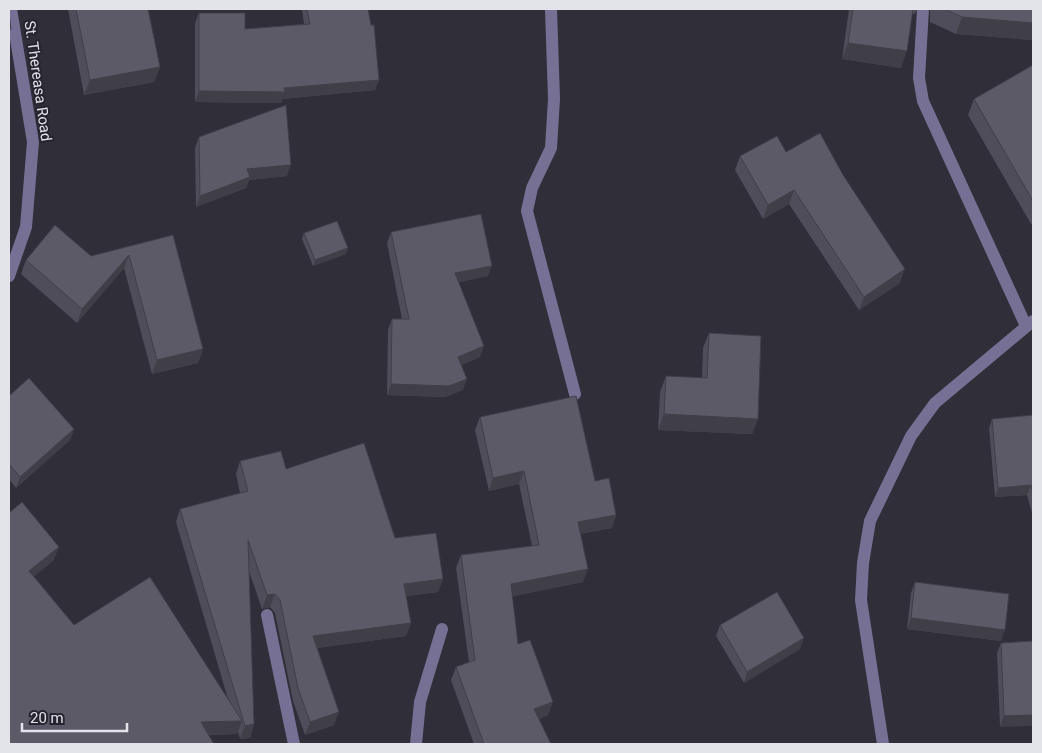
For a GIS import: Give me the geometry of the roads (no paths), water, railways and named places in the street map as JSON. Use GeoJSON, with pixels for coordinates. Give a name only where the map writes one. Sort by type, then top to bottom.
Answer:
{"type":"FeatureCollection","features":[{"type":"Feature","properties":{"kind":"street","name":"St. Thereasa Road"},"geometry":{"type":"LineString","coordinates":[[9,276],[26,227],[33,142],[11,9]]}},
{"type":"Feature","properties":{"kind":"street"},"geometry":{"type":"LineString","coordinates":[[551,9],[554,99],[551,148],[532,188],[526,211],[575,394]]}},
{"type":"Feature","properties":{"kind":"street"},"geometry":{"type":"LineString","coordinates":[[883,744],[861,600],[862,563],[870,522],[911,436],[935,404],[1030,324],[923,101],[920,78],[923,9]]}},
{"type":"Feature","properties":{"kind":"street"},"geometry":{"type":"LineString","coordinates":[[267,615],[294,744]]}},
{"type":"Feature","properties":{"kind":"street"},"geometry":{"type":"LineString","coordinates":[[416,744],[420,702],[442,630]]}}]}
